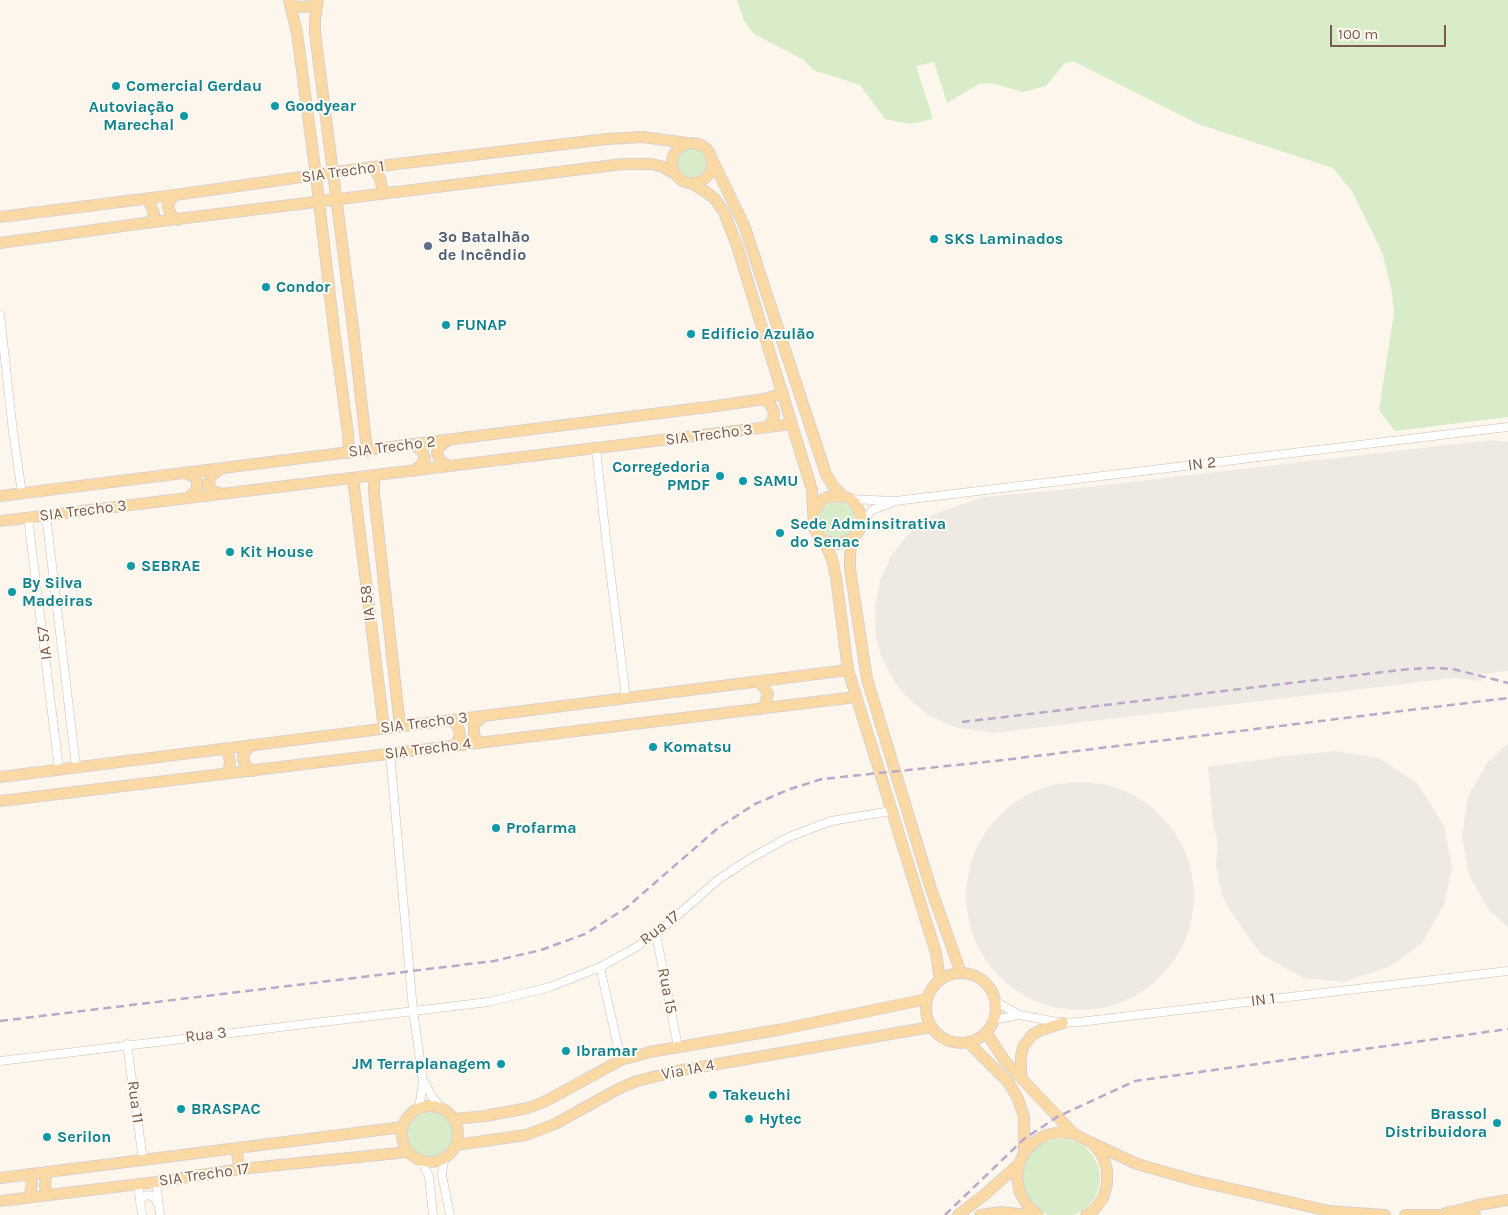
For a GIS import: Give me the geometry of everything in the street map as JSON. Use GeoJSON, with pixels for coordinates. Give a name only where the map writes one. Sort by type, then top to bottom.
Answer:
{"type":"FeatureCollection","features":[{"type":"Feature","properties":{"kind":"main road"},"geometry":{"type":"LineString","coordinates":[[318,1],[306,7],[290,3],[297,33],[316,176],[349,453]]}},
{"type":"Feature","properties":{"kind":"main road"},"geometry":{"type":"LineString","coordinates":[[318,1],[315,33],[367,451]]}},
{"type":"Feature","properties":{"kind":"main road","name":"SIA Trecho 1"},"geometry":{"type":"LineString","coordinates":[[0,217],[333,174],[372,167],[607,139],[642,137],[687,143]]}},
{"type":"Feature","properties":{"kind":"main road"},"geometry":{"type":"LineString","coordinates":[[675,174],[672,162],[676,150],[687,143],[705,147],[744,225],[826,474],[833,486],[859,509],[862,522],[859,531],[853,538],[839,544],[824,541]]}},
{"type":"Feature","properties":{"kind":"main road"},"geometry":{"type":"LineString","coordinates":[[691,183],[697,182],[708,175],[712,164],[711,157]]}},
{"type":"Feature","properties":{"kind":"main road"},"geometry":{"type":"LineString","coordinates":[[0,243],[319,201],[623,164],[641,163],[663,167],[715,199],[724,212],[737,246],[783,393],[812,490],[814,528],[824,541],[832,559],[848,670],[936,953],[940,980]]}},
{"type":"Feature","properties":{"kind":"main road"},"geometry":{"type":"LineString","coordinates":[[372,167],[380,178],[383,193]]}},
{"type":"Feature","properties":{"kind":"main road"},"geometry":{"type":"LineString","coordinates":[[175,195],[171,198],[168,207],[171,215],[178,220]]}},
{"type":"Feature","properties":{"kind":"main road"},"geometry":{"type":"LineString","coordinates":[[145,199],[149,202],[154,213],[148,223]]}},
{"type":"Feature","properties":{"kind":"main road","name":"SIA Trecho 2"},"geometry":{"type":"LineString","coordinates":[[0,496],[447,441],[765,399],[783,393]]}},
{"type":"Feature","properties":{"kind":"main road"},"geometry":{"type":"LineString","coordinates":[[765,399],[774,412],[773,420],[767,427]]}},
{"type":"Feature","properties":{"kind":"main road","name":"SIA Trecho 3"},"geometry":{"type":"LineString","coordinates":[[0,521],[792,424]]}},
{"type":"Feature","properties":{"kind":"main road"},"geometry":{"type":"LineString","coordinates":[[447,441],[438,448],[437,454],[441,462],[450,466]]}},
{"type":"Feature","properties":{"kind":"main road"},"geometry":{"type":"LineString","coordinates":[[413,471],[425,459],[423,452],[414,445]]}},
{"type":"Feature","properties":{"kind":"main road"},"geometry":{"type":"LineString","coordinates":[[220,469],[211,476],[208,484],[213,491],[221,494]]}},
{"type":"Feature","properties":{"kind":"main road"},"geometry":{"type":"LineString","coordinates":[[186,473],[197,481],[197,489],[190,497]]}},
{"type":"Feature","properties":{"kind":"main road","name":"IA 58"},"geometry":{"type":"LineString","coordinates":[[374,476],[374,493],[400,726]]}},
{"type":"Feature","properties":{"kind":"main road","name":"IA 58"},"geometry":{"type":"LineString","coordinates":[[353,478],[384,728]]}},
{"type":"Feature","properties":{"kind":"main road"},"geometry":{"type":"LineString","coordinates":[[355,496],[374,493]]}},
{"type":"Feature","properties":{"kind":"main road"},"geometry":{"type":"LineString","coordinates":[[814,512],[822,500],[836,495],[846,497]]}},
{"type":"Feature","properties":{"kind":"main road"},"geometry":{"type":"LineString","coordinates":[[853,538],[850,569],[867,679],[931,889],[961,973]]}},
{"type":"Feature","properties":{"kind":"main road"},"geometry":{"type":"LineString","coordinates":[[369,611],[387,609]]}},
{"type":"Feature","properties":{"kind":"main road","name":"SIA Trecho 3"},"geometry":{"type":"LineString","coordinates":[[0,776],[848,670]]}},
{"type":"Feature","properties":{"kind":"main road"},"geometry":{"type":"LineString","coordinates":[[758,682],[768,694],[768,698],[761,709]]}},
{"type":"Feature","properties":{"kind":"main road","name":"SIA Trecho 4"},"geometry":{"type":"LineString","coordinates":[[0,801],[390,754],[456,744],[856,697]]}},
{"type":"Feature","properties":{"kind":"main road"},"geometry":{"type":"LineString","coordinates":[[478,742],[474,734],[474,725],[483,716]]}},
{"type":"Feature","properties":{"kind":"main road"},"geometry":{"type":"LineString","coordinates":[[450,720],[459,730],[460,736],[456,744]]}},
{"type":"Feature","properties":{"kind":"main road"},"geometry":{"type":"LineString","coordinates":[[251,745],[243,755],[245,764],[253,771]]}},
{"type":"Feature","properties":{"kind":"main road"},"geometry":{"type":"LineString","coordinates":[[223,749],[228,753],[230,762],[226,773]]}},
{"type":"Feature","properties":{"kind":"main road"},"geometry":{"type":"LineString","coordinates":[[961,973],[972,975],[983,981],[995,1001],[995,1014],[994,1020],[986,1032],[968,1042],[958,1043],[938,1035],[932,1027],[927,1016],[927,999],[932,989],[940,980],[950,975],[961,973]]}},
{"type":"Feature","properties":{"kind":"main road","name":"Via 1A 4"},"geometry":{"type":"LineString","coordinates":[[454,1118],[514,1111],[544,1102],[621,1060],[650,1052],[778,1030],[927,999]]}},
{"type":"Feature","properties":{"kind":"main road"},"geometry":{"type":"LineString","coordinates":[[1021,1077],[1023,1047],[1032,1035],[1063,1023]]}},
{"type":"Feature","properties":{"kind":"main road","name":"Via 1A 4"},"geometry":{"type":"LineString","coordinates":[[456,1145],[526,1135],[556,1124],[620,1088],[645,1078],[932,1027]]}},
{"type":"Feature","properties":{"kind":"main road"},"geometry":{"type":"LineString","coordinates":[[986,1032],[1004,1060],[1074,1134]]}},
{"type":"Feature","properties":{"kind":"main road"},"geometry":{"type":"LineString","coordinates":[[968,1042],[1009,1083],[1018,1099],[1024,1117],[1024,1153]]}},
{"type":"Feature","properties":{"kind":"main road"},"geometry":{"type":"LineString","coordinates":[[426,1106],[442,1109],[454,1118],[458,1132],[456,1145],[444,1159],[429,1162],[421,1161],[408,1152],[402,1139],[403,1127],[412,1113],[418,1109],[426,1106]]}},
{"type":"Feature","properties":{"kind":"main road","name":"SIA Trecho 17"},"geometry":{"type":"LineString","coordinates":[[0,1178],[403,1127]]}},
{"type":"Feature","properties":{"kind":"main road"},"geometry":{"type":"LineString","coordinates":[[1038,1215],[1028,1206],[1020,1193],[1017,1179],[1019,1164],[1024,1153],[1034,1142],[1046,1135],[1060,1132],[1074,1134],[1137,1164],[1193,1180],[1329,1211],[1385,1215]]}},
{"type":"Feature","properties":{"kind":"main road"},"geometry":{"type":"LineString","coordinates":[[1086,1215],[1094,1210],[1103,1198],[1107,1184],[1107,1169],[1102,1155],[1092,1143]]}},
{"type":"Feature","properties":{"kind":"main road"},"geometry":{"type":"LineString","coordinates":[[236,1149],[240,1169]]}},
{"type":"Feature","properties":{"kind":"main road","name":"SIA Trecho 17"},"geometry":{"type":"LineString","coordinates":[[0,1201],[156,1182],[240,1169],[408,1152]]}},
{"type":"Feature","properties":{"kind":"main road"},"geometry":{"type":"LineString","coordinates":[[958,1215],[1019,1164]]}},
{"type":"Feature","properties":{"kind":"main road"},"geometry":{"type":"LineString","coordinates":[[46,1172],[45,1187],[49,1195]]}},
{"type":"Feature","properties":{"kind":"main road"},"geometry":{"type":"LineString","coordinates":[[29,1174],[32,1184],[29,1198]]}},
{"type":"Feature","properties":{"kind":"main road"},"geometry":{"type":"LineString","coordinates":[[1405,1215],[1441,1215],[1478,1205],[1508,1200]]}},
{"type":"Feature","properties":{"kind":"main road"},"geometry":{"type":"LineString","coordinates":[[1456,1211],[1475,1215]]}},
{"type":"Feature","properties":{"kind":"main road"},"geometry":{"type":"LineString","coordinates":[[980,1215],[1001,1212],[1028,1215]]}},
{"type":"Feature","properties":{"kind":"street"},"geometry":{"type":"LineString","coordinates":[[0,314],[22,493]]}},
{"type":"Feature","properties":{"kind":"street","name":"IN 2"},"geometry":{"type":"LineString","coordinates":[[846,497],[895,501],[1508,427]]}},
{"type":"Feature","properties":{"kind":"street"},"geometry":{"type":"LineString","coordinates":[[596,449],[626,698]]}},
{"type":"Feature","properties":{"kind":"street","name":"IN 2"},"geometry":{"type":"LineString","coordinates":[[862,522],[872,510],[895,501]]}},
{"type":"Feature","properties":{"kind":"street","name":"IA 57"},"geometry":{"type":"LineString","coordinates":[[46,515],[76,767]]}},
{"type":"Feature","properties":{"kind":"street","name":"IA 57"},"geometry":{"type":"LineString","coordinates":[[28,517],[59,770]]}},
{"type":"Feature","properties":{"kind":"street"},"geometry":{"type":"LineString","coordinates":[[35,573],[52,571]]}},
{"type":"Feature","properties":{"kind":"street"},"geometry":{"type":"LineString","coordinates":[[52,704],[68,704]]}},
{"type":"Feature","properties":{"kind":"street"},"geometry":{"type":"LineString","coordinates":[[390,754],[413,1010],[423,1080],[418,1109]]}},
{"type":"Feature","properties":{"kind":"street","name":"Rua 17"},"geometry":{"type":"LineString","coordinates":[[413,1010],[488,1002],[550,987],[600,967],[633,950],[656,934],[719,879],[777,843],[831,821],[891,811]]}},
{"type":"Feature","properties":{"kind":"street","name":"Rua 15"},"geometry":{"type":"LineString","coordinates":[[656,934],[678,1047]]}},
{"type":"Feature","properties":{"kind":"street"},"geometry":{"type":"LineString","coordinates":[[600,967],[621,1060]]}},
{"type":"Feature","properties":{"kind":"street","name":"IN 1"},"geometry":{"type":"LineString","coordinates":[[995,1001],[1019,1015],[1063,1023],[1508,971]]}},
{"type":"Feature","properties":{"kind":"street","name":"Rua 3"},"geometry":{"type":"LineString","coordinates":[[0,1061],[413,1010]]}},
{"type":"Feature","properties":{"kind":"street","name":"IN 1"},"geometry":{"type":"LineString","coordinates":[[994,1020],[1019,1015]]}},
{"type":"Feature","properties":{"kind":"street","name":"Rua 11"},"geometry":{"type":"LineString","coordinates":[[128,1044],[143,1160]]}},
{"type":"Feature","properties":{"kind":"street"},"geometry":{"type":"LineString","coordinates":[[423,1080],[432,1098],[442,1109]]}},
{"type":"Feature","properties":{"kind":"street"},"geometry":{"type":"LineString","coordinates":[[444,1159],[442,1175],[450,1215]]}},
{"type":"Feature","properties":{"kind":"street"},"geometry":{"type":"LineString","coordinates":[[421,1161],[429,1176],[433,1215]]}},
{"type":"Feature","properties":{"kind":"street"},"geometry":{"type":"LineString","coordinates":[[156,1182],[160,1215]]}},
{"type":"Feature","properties":{"kind":"street"},"geometry":{"type":"LineString","coordinates":[[138,1184],[142,1215]]}},
{"type":"Feature","properties":{"kind":"street"},"geometry":{"type":"LineString","coordinates":[[140,1203],[148,1195],[154,1196],[158,1205]]}},
{"type":"Feature","properties":{"kind":"shaded area"},"geometry":{"type":"Polygon","coordinates":[[[1491,440],[1508,442],[1508,671],[1482,674],[1481,681],[1454,678],[992,733],[954,727],[932,717],[908,698],[896,684],[882,659],[876,637],[875,605],[880,581],[890,558],[904,539],[932,515],[983,497],[1070,489],[1491,440]]]}},
{"type":"Feature","properties":{"kind":"shaded area"},"geometry":{"type":"Polygon","coordinates":[[[1508,743],[1508,927],[1488,909],[1469,875],[1462,836],[1468,797],[1487,763],[1508,743]]]}},
{"type":"Feature","properties":{"kind":"shaded area"},"geometry":{"type":"Polygon","coordinates":[[[1336,751],[1379,758],[1418,784],[1444,826],[1452,867],[1444,905],[1422,943],[1389,967],[1344,982],[1304,978],[1261,954],[1229,909],[1222,894],[1216,865],[1218,842],[1214,830],[1208,767],[1336,751]]]}},
{"type":"Feature","properties":{"kind":"shaded area"},"geometry":{"type":"Polygon","coordinates":[[[1080,782],[1102,784],[1134,795],[1161,815],[1181,842],[1192,874],[1194,896],[1192,918],[1181,950],[1161,977],[1134,997],[1102,1008],[1080,1010],[1058,1008],[1026,997],[999,977],[979,950],[968,918],[966,896],[968,874],[979,842],[999,815],[1026,795],[1058,784],[1080,782]]]}},
{"type":"Feature","properties":{"kind":"green space"},"geometry":{"type":"Polygon","coordinates":[[[737,0],[1508,0],[1508,417],[1395,431],[1379,410],[1394,313],[1391,287],[1382,252],[1353,193],[1333,168],[1198,124],[1073,61],[1064,64],[1046,86],[1023,92],[991,83],[979,84],[947,103],[934,62],[916,66],[933,119],[910,124],[885,119],[860,85],[813,70],[804,60],[754,34],[744,21],[737,0]]]}},
{"type":"Feature","properties":{"kind":"green space"},"geometry":{"type":"Polygon","coordinates":[[[692,147],[698,148],[706,156],[706,168],[698,176],[692,177],[686,176],[678,168],[677,162],[678,156],[686,148],[692,147]]]}},
{"type":"Feature","properties":{"kind":"green space"},"geometry":{"type":"Polygon","coordinates":[[[837,502],[844,503],[850,507],[854,513],[854,527],[850,533],[844,537],[837,538],[830,537],[824,533],[820,527],[819,520],[820,513],[824,507],[830,503],[837,502]]]}},
{"type":"Feature","properties":{"kind":"green space"},"geometry":{"type":"Polygon","coordinates":[[[425,1110],[435,1110],[444,1114],[450,1120],[453,1125],[453,1143],[444,1154],[435,1158],[425,1158],[416,1154],[410,1148],[406,1139],[406,1129],[410,1120],[416,1114],[425,1110]]]}},
{"type":"Feature","properties":{"kind":"green space"},"geometry":{"type":"Polygon","coordinates":[[[1061,1139],[1076,1142],[1093,1156],[1097,1163],[1100,1178],[1097,1193],[1083,1210],[1076,1214],[1061,1217],[1046,1214],[1029,1200],[1025,1193],[1022,1178],[1025,1163],[1039,1146],[1046,1142],[1061,1139]]]}},
{"type":"Feature","properties":{"kind":"railway"},"geometry":{"type":"LineString","coordinates":[[962,722],[1409,669],[1453,669],[1508,683]]}},
{"type":"Feature","properties":{"kind":"railway"},"geometry":{"type":"LineString","coordinates":[[0,1021],[494,961],[541,950],[585,934],[626,908],[718,828],[755,804],[790,789],[822,779],[995,761],[1508,698]]}},
{"type":"Feature","properties":{"kind":"railway"},"geometry":{"type":"LineString","coordinates":[[945,1215],[1024,1139],[1057,1117],[1135,1081],[1508,1029]]}},
{"type":"Feature","properties":{"kind":"place","name":"Comercial Gerdau"},"geometry":{"type":"Point","coordinates":[116,86]}},
{"type":"Feature","properties":{"kind":"place","name":"Goodyear"},"geometry":{"type":"Point","coordinates":[275,106]}},
{"type":"Feature","properties":{"kind":"place","name":"Autoviação Marechal"},"geometry":{"type":"Point","coordinates":[184,116]}},
{"type":"Feature","properties":{"kind":"place","name":"SKS Laminados"},"geometry":{"type":"Point","coordinates":[934,239]}},
{"type":"Feature","properties":{"kind":"place","name":"3º Batalhão de Incêndio"},"geometry":{"type":"Point","coordinates":[428,246]}},
{"type":"Feature","properties":{"kind":"place","name":"Condor"},"geometry":{"type":"Point","coordinates":[266,287]}},
{"type":"Feature","properties":{"kind":"place","name":"FUNAP"},"geometry":{"type":"Point","coordinates":[446,325]}},
{"type":"Feature","properties":{"kind":"place","name":"Edificio Azulão"},"geometry":{"type":"Point","coordinates":[691,334]}},
{"type":"Feature","properties":{"kind":"place","name":"Corregedoria PMDF"},"geometry":{"type":"Point","coordinates":[720,476]}},
{"type":"Feature","properties":{"kind":"place","name":"SAMU"},"geometry":{"type":"Point","coordinates":[743,481]}},
{"type":"Feature","properties":{"kind":"place","name":"Sede Adminsitrativa do Senac"},"geometry":{"type":"Point","coordinates":[780,533]}},
{"type":"Feature","properties":{"kind":"place","name":"Kit House"},"geometry":{"type":"Point","coordinates":[230,552]}},
{"type":"Feature","properties":{"kind":"place","name":"SEBRAE"},"geometry":{"type":"Point","coordinates":[131,566]}},
{"type":"Feature","properties":{"kind":"place","name":"By Silva Madeiras"},"geometry":{"type":"Point","coordinates":[12,592]}},
{"type":"Feature","properties":{"kind":"place","name":"Komatsu"},"geometry":{"type":"Point","coordinates":[653,747]}},
{"type":"Feature","properties":{"kind":"place","name":"Profarma"},"geometry":{"type":"Point","coordinates":[496,828]}},
{"type":"Feature","properties":{"kind":"place","name":"Ibramar"},"geometry":{"type":"Point","coordinates":[566,1051]}},
{"type":"Feature","properties":{"kind":"place","name":"JM Terraplanagem"},"geometry":{"type":"Point","coordinates":[501,1064]}},
{"type":"Feature","properties":{"kind":"place","name":"Takeuchi"},"geometry":{"type":"Point","coordinates":[713,1095]}},
{"type":"Feature","properties":{"kind":"place","name":"BRASPAC"},"geometry":{"type":"Point","coordinates":[181,1109]}},
{"type":"Feature","properties":{"kind":"place","name":"Hytec"},"geometry":{"type":"Point","coordinates":[749,1119]}},
{"type":"Feature","properties":{"kind":"place","name":"Brassol Distribuidora"},"geometry":{"type":"Point","coordinates":[1497,1123]}},
{"type":"Feature","properties":{"kind":"place","name":"Serilon"},"geometry":{"type":"Point","coordinates":[47,1137]}}]}
